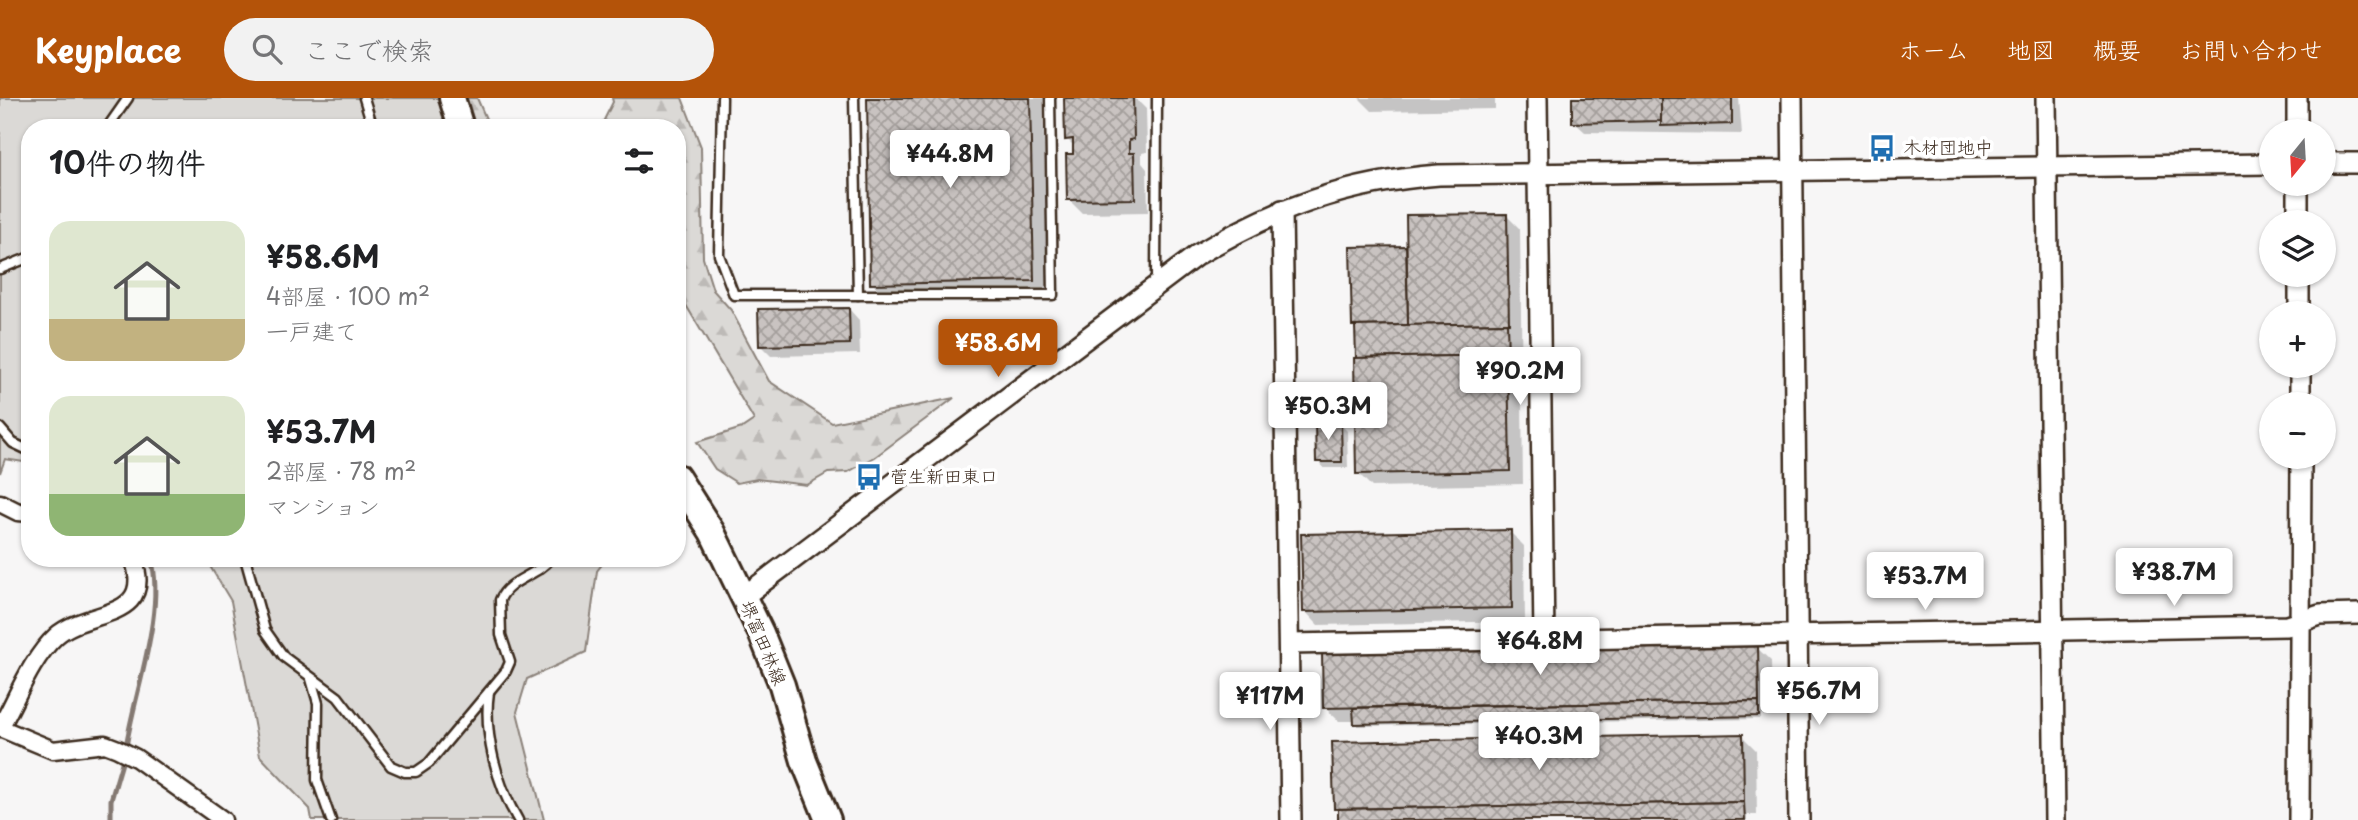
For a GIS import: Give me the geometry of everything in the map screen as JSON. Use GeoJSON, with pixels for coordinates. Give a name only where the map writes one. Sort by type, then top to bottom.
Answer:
{"type":"FeatureCollection","features":[{"type":"Feature","properties":{"kind":"main road"},"geometry":{"type":"LineString","coordinates":[[452,98],[458,119]]}},
{"type":"Feature","properties":{"kind":"main road","name":"堺富田林線"},"geometry":{"type":"LineString","coordinates":[[686,491],[712,532],[782,685],[804,761],[828,820]]}},
{"type":"Feature","properties":{"kind":"street"},"geometry":{"type":"LineString","coordinates":[[1537,98],[1544,639]]}},
{"type":"Feature","properties":{"kind":"street"},"geometry":{"type":"LineString","coordinates":[[1792,98],[1800,820]]}},
{"type":"Feature","properties":{"kind":"street"},"geometry":{"type":"LineString","coordinates":[[2046,98],[2055,820]]}},
{"type":"Feature","properties":{"kind":"street"},"geometry":{"type":"LineString","coordinates":[[2297,98],[2297,119]]}},
{"type":"Feature","properties":{"kind":"street"},"geometry":{"type":"LineString","coordinates":[[2336,163],[2358,163]]}},
{"type":"Feature","properties":{"kind":"street"},"geometry":{"type":"LineString","coordinates":[[743,597],[1156,284],[1230,235],[1282,210],[1324,194],[1392,180],[1439,175],[2259,164]]}},
{"type":"Feature","properties":{"kind":"street"},"geometry":{"type":"LineString","coordinates":[[1282,210],[1291,820]]}},
{"type":"Feature","properties":{"kind":"street"},"geometry":{"type":"LineString","coordinates":[[2299,820],[2301,469]]}},
{"type":"Feature","properties":{"kind":"street"},"geometry":{"type":"LineString","coordinates":[[0,503],[21,512]]}},
{"type":"Feature","properties":{"kind":"street"},"geometry":{"type":"LineString","coordinates":[[136,567],[139,576],[137,592],[113,614],[69,626],[55,637],[39,658],[0,728],[53,750],[104,744],[118,749],[136,758],[223,820]]}},
{"type":"Feature","properties":{"kind":"street"},"geometry":{"type":"LineString","coordinates":[[1289,643],[2287,626],[2320,615],[2358,614]]}},
{"type":"Feature","properties":{"kind":"lane"},"geometry":{"type":"LineString","coordinates":[[113,119],[128,98]]}},
{"type":"Feature","properties":{"kind":"lane"},"geometry":{"type":"LineString","coordinates":[[364,98],[370,119]]}},
{"type":"Feature","properties":{"kind":"lane"},"geometry":{"type":"LineString","coordinates":[[722,98],[719,255],[734,295],[1053,295],[1051,98]]}},
{"type":"Feature","properties":{"kind":"lane"},"geometry":{"type":"LineString","coordinates":[[854,98],[858,295]]}},
{"type":"Feature","properties":{"kind":"lane"},"geometry":{"type":"LineString","coordinates":[[1156,284],[1157,98]]}},
{"type":"Feature","properties":{"kind":"lane"},"geometry":{"type":"LineString","coordinates":[[0,269],[21,261]]}},
{"type":"Feature","properties":{"kind":"lane"},"geometry":{"type":"LineString","coordinates":[[0,428],[13,443],[21,447]]}},
{"type":"Feature","properties":{"kind":"lane"},"geometry":{"type":"LineString","coordinates":[[248,567],[265,630],[284,657],[338,697],[391,766],[405,772],[416,772],[429,763],[489,692],[510,662],[498,615],[502,593],[545,567]]}},
{"type":"Feature","properties":{"kind":"lane"},"geometry":{"type":"LineString","coordinates":[[312,679],[318,703],[317,780],[331,820]]}},
{"type":"Feature","properties":{"kind":"lane"},"geometry":{"type":"LineString","coordinates":[[489,692],[487,713],[494,754],[505,793],[518,820]]}},
{"type":"Feature","properties":{"kind":"green space"},"geometry":{"type":"Polygon","coordinates":[[[0,98],[443,98],[451,119],[21,119],[21,462],[5,459],[0,473],[0,98]]]}},
{"type":"Feature","properties":{"kind":"green space"},"geometry":{"type":"Polygon","coordinates":[[[467,98],[477,98],[486,119],[473,119],[467,98]]]}},
{"type":"Feature","properties":{"kind":"green space"},"geometry":{"type":"Polygon","coordinates":[[[612,98],[682,98],[701,147],[703,258],[713,290],[731,310],[769,381],[832,423],[954,398],[875,457],[848,472],[828,473],[807,485],[757,479],[737,483],[715,469],[697,442],[742,428],[754,420],[686,305],[686,119],[604,119],[613,102],[612,98]]]}},
{"type":"Feature","properties":{"kind":"green space"},"geometry":{"type":"Polygon","coordinates":[[[210,567],[600,567],[597,571],[586,652],[527,679],[517,712],[544,820],[312,820],[310,809],[260,756],[231,601],[210,567]]]}},
{"type":"Feature","properties":{"kind":"building"},"geometry":{"type":"Polygon","coordinates":[[[867,98],[1030,98],[1034,281],[870,284],[867,98]]]}},
{"type":"Feature","properties":{"kind":"building"},"geometry":{"type":"Polygon","coordinates":[[[1064,98],[1133,98],[1134,139],[1129,140],[1129,153],[1134,153],[1135,199],[1067,200],[1066,154],[1073,154],[1073,139],[1065,140],[1064,98]]]}},
{"type":"Feature","properties":{"kind":"building"},"geometry":{"type":"Polygon","coordinates":[[[1572,98],[1661,98],[1661,121],[1572,123],[1572,98]]]}},
{"type":"Feature","properties":{"kind":"building"},"geometry":{"type":"Polygon","coordinates":[[[1661,98],[1732,98],[1732,124],[1661,126],[1661,98]]]}},
{"type":"Feature","properties":{"kind":"building"},"geometry":{"type":"Polygon","coordinates":[[[1507,214],[1509,323],[1408,325],[1406,215],[1507,214]]]}},
{"type":"Feature","properties":{"kind":"building"},"geometry":{"type":"Polygon","coordinates":[[[1406,246],[1408,325],[1352,326],[1350,247],[1406,246]]]}},
{"type":"Feature","properties":{"kind":"building"},"geometry":{"type":"Polygon","coordinates":[[[849,308],[850,344],[759,346],[758,309],[849,308]]]}},
{"type":"Feature","properties":{"kind":"building"},"geometry":{"type":"Polygon","coordinates":[[[1507,323],[1508,355],[1356,358],[1355,326],[1507,323]]]}},
{"type":"Feature","properties":{"kind":"building"},"geometry":{"type":"Polygon","coordinates":[[[1508,355],[1510,471],[1356,474],[1354,358],[1508,355]]]}},
{"type":"Feature","properties":{"kind":"building"},"geometry":{"type":"Polygon","coordinates":[[[1309,389],[1338,389],[1338,404],[1310,405],[1309,389]]]}},
{"type":"Feature","properties":{"kind":"building"},"geometry":{"type":"Polygon","coordinates":[[[1315,423],[1341,423],[1342,462],[1316,462],[1315,423]]]}},
{"type":"Feature","properties":{"kind":"building"},"geometry":{"type":"Polygon","coordinates":[[[1511,530],[1512,608],[1303,612],[1301,534],[1511,530]]]}},
{"type":"Feature","properties":{"kind":"building"},"geometry":{"type":"Polygon","coordinates":[[[1758,646],[1759,701],[1323,708],[1322,653],[1758,646]]]}},
{"type":"Feature","properties":{"kind":"building"},"geometry":{"type":"Polygon","coordinates":[[[1759,701],[1759,716],[1354,724],[1353,708],[1759,701]]]}},
{"type":"Feature","properties":{"kind":"building"},"geometry":{"type":"Polygon","coordinates":[[[1743,734],[1744,802],[1334,809],[1332,742],[1743,734]]]}},
{"type":"Feature","properties":{"kind":"building"},"geometry":{"type":"Polygon","coordinates":[[[1744,802],[1745,820],[1338,820],[1338,809],[1744,802]]]}},
{"type":"Feature","properties":{"kind":"waterway"},"geometry":{"type":"LineString","coordinates":[[15,505],[21,504]]}},
{"type":"Feature","properties":{"kind":"waterway"},"geometry":{"type":"LineString","coordinates":[[126,747],[152,627],[155,602],[153,567]]}},
{"type":"Feature","properties":{"kind":"waterway"},"geometry":{"type":"LineString","coordinates":[[111,820],[111,800],[124,756]]}},
{"type":"Feature","properties":{"kind":"place","name":"木材団地中"},"geometry":{"type":"Point","coordinates":[1882,148]}},
{"type":"Feature","properties":{"kind":"place","name":"菅生新田東口"},"geometry":{"type":"Point","coordinates":[869,477]}}]}
